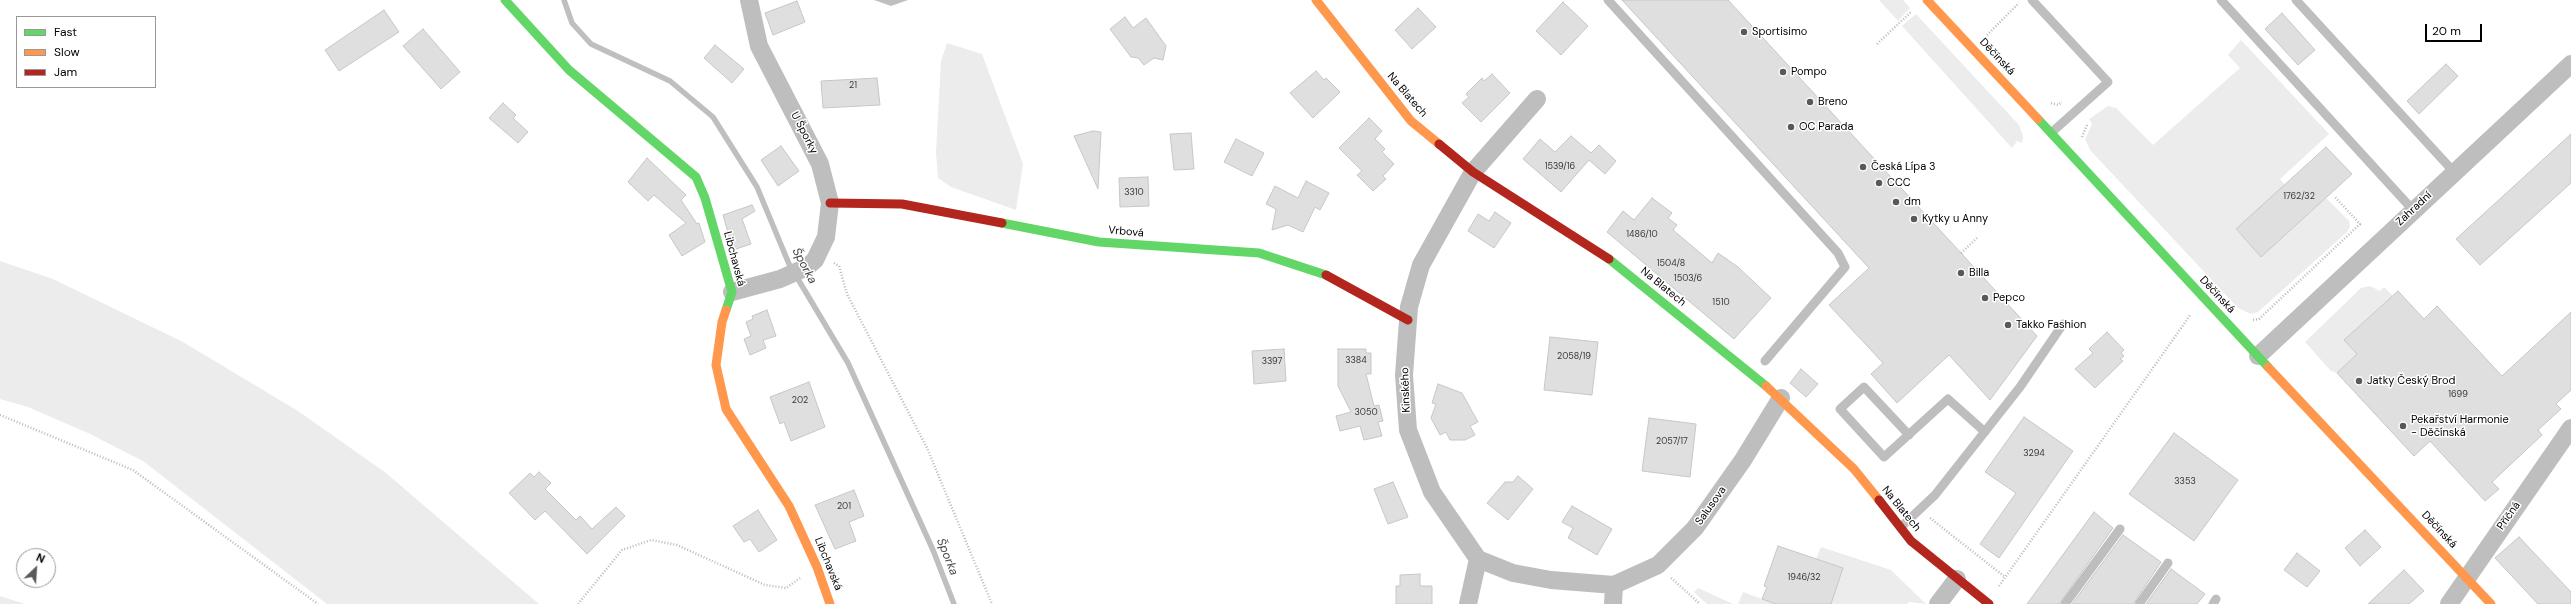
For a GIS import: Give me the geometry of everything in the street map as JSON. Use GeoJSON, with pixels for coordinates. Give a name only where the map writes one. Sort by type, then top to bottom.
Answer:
{"type":"FeatureCollection","features":[{"type":"Feature","properties":{"kind":"street","name":"Libchavská"},"geometry":{"type":"LineString","coordinates":[[505,0],[569,70],[684,165],[696,177],[705,198],[732,292],[722,322],[716,365],[726,409],[790,506],[817,567],[830,604]]}},
{"type":"Feature","properties":{"kind":"street","name":"U Šporky"},"geometry":{"type":"LineString","coordinates":[[750,0],[759,46],[820,164],[830,203],[826,237],[813,261]]}},
{"type":"Feature","properties":{"kind":"street","name":"Na Blatech"},"geometry":{"type":"LineString","coordinates":[[1316,0],[1411,121],[1473,172],[1602,253],[1780,398],[1854,469],[1911,541],[1989,604]]}},
{"type":"Feature","properties":{"kind":"street","name":"Děčínská"},"geometry":{"type":"LineString","coordinates":[[1927,0],[2258,356],[2492,604]]}},
{"type":"Feature","properties":{"kind":"street","name":"Zahradní"},"geometry":{"type":"LineString","coordinates":[[2258,356],[2571,64]]}},
{"type":"Feature","properties":{"kind":"street","name":"Kinského"},"geometry":{"type":"LineString","coordinates":[[1478,559],[1432,492],[1408,430],[1404,375],[1409,307],[1421,265],[1473,172],[1537,99]]}},
{"type":"Feature","properties":{"kind":"street","name":"Vrbová"},"geometry":{"type":"LineString","coordinates":[[830,203],[902,204],[1100,242],[1259,253],[1320,272],[1408,320]]}},
{"type":"Feature","properties":{"kind":"street"},"geometry":{"type":"LineString","coordinates":[[732,292],[780,279],[813,261]]}},
{"type":"Feature","properties":{"kind":"street","name":"Salusova"},"geometry":{"type":"LineString","coordinates":[[1478,559],[1513,572],[1550,580],[1614,585],[1658,565],[1695,528],[1743,460],[1780,398]]}},
{"type":"Feature","properties":{"kind":"street","name":"Příčná"},"geometry":{"type":"LineString","coordinates":[[2449,604],[2571,428]]}},
{"type":"Feature","properties":{"kind":"street"},"geometry":{"type":"LineString","coordinates":[[1468,604],[1478,559]]}},
{"type":"Feature","properties":{"kind":"street"},"geometry":{"type":"LineString","coordinates":[[1938,604],[1957,579]]}},
{"type":"Feature","properties":{"kind":"street"},"geometry":{"type":"LineString","coordinates":[[1613,604],[1614,585]]}},
{"type":"Feature","properties":{"kind":"lane"},"geometry":{"type":"LineString","coordinates":[[1608,0],[1838,253],[1845,267],[1765,361]]}},
{"type":"Feature","properties":{"kind":"lane"},"geometry":{"type":"LineString","coordinates":[[2032,0],[2108,82],[2051,133]]}},
{"type":"Feature","properties":{"kind":"lane"},"geometry":{"type":"LineString","coordinates":[[2221,0],[2413,210]]}},
{"type":"Feature","properties":{"kind":"lane"},"geometry":{"type":"LineString","coordinates":[[2296,0],[2454,172]]}},
{"type":"Feature","properties":{"kind":"lane"},"geometry":{"type":"LineString","coordinates":[[1901,527],[1921,511],[1985,432],[2063,324]]}},
{"type":"Feature","properties":{"kind":"lane"},"geometry":{"type":"LineString","coordinates":[[1909,435],[1864,387],[1840,409],[1884,457],[1909,435],[1948,400],[1985,432]]}},
{"type":"Feature","properties":{"kind":"lane"},"geometry":{"type":"LineString","coordinates":[[2065,604],[2120,528]]}},
{"type":"Feature","properties":{"kind":"lane"},"geometry":{"type":"LineString","coordinates":[[2140,604],[2168,563]]}},
{"type":"Feature","properties":{"kind":"path"},"geometry":{"type":"LineString","coordinates":[[1983,39],[2023,0]]}},
{"type":"Feature","properties":{"kind":"path"},"geometry":{"type":"LineString","coordinates":[[1876,44],[1913,10]]}},
{"type":"Feature","properties":{"kind":"path"},"geometry":{"type":"LineString","coordinates":[[2084,144],[2082,138],[2087,125]]}},
{"type":"Feature","properties":{"kind":"path"},"geometry":{"type":"LineString","coordinates":[[2247,321],[2259,319],[2360,224],[2334,196]]}},
{"type":"Feature","properties":{"kind":"path"},"geometry":{"type":"LineString","coordinates":[[1961,253],[1977,238]]}},
{"type":"Feature","properties":{"kind":"path"},"geometry":{"type":"LineString","coordinates":[[813,261],[839,266],[847,294],[927,448],[992,604]]}},
{"type":"Feature","properties":{"kind":"path"},"geometry":{"type":"LineString","coordinates":[[1921,511],[2005,577],[2182,326]]}},
{"type":"Feature","properties":{"kind":"path"},"geometry":{"type":"LineString","coordinates":[[0,415],[133,470],[318,604]]}},
{"type":"Feature","properties":{"kind":"path"},"geometry":{"type":"LineString","coordinates":[[578,604],[622,550],[651,540],[677,545],[765,585],[786,588],[817,567]]}},
{"type":"Feature","properties":{"kind":"path"},"geometry":{"type":"LineString","coordinates":[[1658,565],[1700,604]]}},
{"type":"Feature","properties":{"kind":"shaded area"},"geometry":{"type":"Polygon","coordinates":[[[874,0],[908,0],[891,6],[874,0]]]}},
{"type":"Feature","properties":{"kind":"shaded area"},"geometry":{"type":"Polygon","coordinates":[[[1879,0],[1903,0],[1910,8],[1898,21],[1879,0]]]}},
{"type":"Feature","properties":{"kind":"shaded area"},"geometry":{"type":"Polygon","coordinates":[[[1916,14],[2019,125],[2023,136],[2022,143],[2017,141],[2012,148],[1902,26],[1916,14]]]}},
{"type":"Feature","properties":{"kind":"shaded area"},"geometry":{"type":"Polygon","coordinates":[[[2241,40],[2329,134],[2280,179],[2285,185],[2236,230],[2261,257],[2326,198],[2349,221],[2350,227],[2347,232],[2258,312],[2251,314],[2238,308],[2090,150],[2085,139],[2092,124],[2089,119],[2108,106],[2116,108],[2153,145],[2240,68],[2228,55],[2241,40]]]}},
{"type":"Feature","properties":{"kind":"shaded area"},"geometry":{"type":"Polygon","coordinates":[[[947,43],[982,54],[1023,164],[1016,210],[951,187],[938,178],[936,152],[941,61],[947,43]]]}},
{"type":"Feature","properties":{"kind":"shaded area"},"geometry":{"type":"Polygon","coordinates":[[[0,261],[53,279],[183,342],[298,411],[386,473],[539,604],[327,604],[143,461],[88,433],[28,407],[0,399],[0,261]]]}},
{"type":"Feature","properties":{"kind":"shaded area"},"geometry":{"type":"Polygon","coordinates":[[[2370,286],[2380,291],[2384,287],[2393,296],[2344,340],[2357,354],[2337,373],[2331,371],[2305,342],[2361,288],[2370,286]]]}},
{"type":"Feature","properties":{"kind":"shaded area"},"geometry":{"type":"Polygon","coordinates":[[[1821,547],[1891,570],[1926,604],[1909,602],[1907,604],[1831,604],[1843,568],[1816,559],[1821,547]]]}},
{"type":"Feature","properties":{"kind":"shaded area"},"geometry":{"type":"Polygon","coordinates":[[[1698,588],[1733,604],[1707,604],[1694,592],[1698,588]]]}},
{"type":"Feature","properties":{"kind":"shaded area"},"geometry":{"type":"Polygon","coordinates":[[[1743,592],[1762,599],[1776,604],[1738,604],[1743,592]]]}},
{"type":"Feature","properties":{"kind":"shaded area"},"geometry":{"type":"Polygon","coordinates":[[[0,596],[25,604],[0,604],[0,596]]]}},
{"type":"Feature","properties":{"kind":"building","name":"OC Parada"},"geometry":{"type":"Polygon","coordinates":[[[1622,0],[1728,0],[1961,253],[2037,336],[1990,400],[1949,355],[1897,403],[1871,374],[1883,363],[1829,305],[1869,268],[1622,0]]]}},
{"type":"Feature","properties":{"kind":"building"},"geometry":{"type":"Polygon","coordinates":[[[797,1],[805,22],[773,35],[765,13],[797,1]]]}},
{"type":"Feature","properties":{"kind":"building"},"geometry":{"type":"Polygon","coordinates":[[[1563,2],[1588,26],[1561,55],[1536,31],[1563,2]]]}},
{"type":"Feature","properties":{"kind":"building"},"geometry":{"type":"Polygon","coordinates":[[[1418,8],[1436,27],[1412,49],[1395,30],[1418,8]]]}},
{"type":"Feature","properties":{"kind":"building"},"geometry":{"type":"Polygon","coordinates":[[[384,10],[399,32],[339,71],[325,50],[384,10]]]}},
{"type":"Feature","properties":{"kind":"building"},"geometry":{"type":"Polygon","coordinates":[[[2282,13],[2315,50],[2298,65],[2265,29],[2282,13]]]}},
{"type":"Feature","properties":{"kind":"building"},"geometry":{"type":"Polygon","coordinates":[[[1125,17],[1133,28],[1146,18],[1166,46],[1163,60],[1154,58],[1144,65],[1138,58],[1131,57],[1110,29],[1125,17]]]}},
{"type":"Feature","properties":{"kind":"building"},"geometry":{"type":"Polygon","coordinates":[[[423,29],[460,72],[441,89],[403,46],[423,29]]]}},
{"type":"Feature","properties":{"kind":"building"},"geometry":{"type":"Polygon","coordinates":[[[715,45],[744,69],[732,83],[704,58],[715,45]]]}},
{"type":"Feature","properties":{"kind":"building"},"geometry":{"type":"Polygon","coordinates":[[[2446,64],[2458,76],[2419,114],[2407,101],[2446,64]]]}},
{"type":"Feature","properties":{"kind":"building"},"geometry":{"type":"Polygon","coordinates":[[[1316,71],[1324,80],[1326,78],[1340,92],[1313,118],[1290,93],[1316,71]]]}},
{"type":"Feature","properties":{"kind":"building"},"geometry":{"type":"Polygon","coordinates":[[[1492,74],[1510,93],[1481,122],[1462,103],[1469,97],[1466,94],[1482,78],[1484,81],[1492,74]]]}},
{"type":"Feature","properties":{"kind":"building"},"geometry":{"type":"Polygon","coordinates":[[[877,78],[880,105],[823,108],[821,81],[877,78]]]}},
{"type":"Feature","properties":{"kind":"building"},"geometry":{"type":"Polygon","coordinates":[[[503,103],[516,115],[513,118],[528,132],[518,143],[489,118],[503,103]]]}},
{"type":"Feature","properties":{"kind":"building"},"geometry":{"type":"Polygon","coordinates":[[[1369,118],[1382,131],[1375,139],[1385,149],[1382,152],[1394,164],[1383,176],[1386,179],[1373,191],[1357,175],[1362,171],[1339,148],[1369,118]]]}},
{"type":"Feature","properties":{"kind":"building"},"geometry":{"type":"Polygon","coordinates":[[[1093,131],[1101,132],[1098,189],[1074,136],[1093,131]]]}},
{"type":"Feature","properties":{"kind":"building"},"geometry":{"type":"Polygon","coordinates":[[[1191,133],[1194,169],[1174,170],[1170,134],[1191,133]]]}},
{"type":"Feature","properties":{"kind":"building"},"geometry":{"type":"Polygon","coordinates":[[[2571,134],[2571,183],[2480,265],[2456,239],[2571,134]]]}},
{"type":"Feature","properties":{"kind":"building"},"geometry":{"type":"Polygon","coordinates":[[[1571,136],[1591,153],[1599,145],[1616,161],[1605,174],[1589,160],[1561,192],[1523,159],[1540,139],[1555,152],[1571,136]]]}},
{"type":"Feature","properties":{"kind":"building"},"geometry":{"type":"Polygon","coordinates":[[[1236,139],[1264,153],[1252,176],[1224,162],[1236,139]]]}},
{"type":"Feature","properties":{"kind":"building"},"geometry":{"type":"Polygon","coordinates":[[[781,146],[799,171],[778,186],[761,160],[781,146]]]}},
{"type":"Feature","properties":{"kind":"building"},"geometry":{"type":"Polygon","coordinates":[[[2326,147],[2352,174],[2261,257],[2236,229],[2326,147]]]}},
{"type":"Feature","properties":{"kind":"building"},"geometry":{"type":"Polygon","coordinates":[[[647,158],[686,195],[681,200],[697,224],[699,223],[705,242],[682,256],[669,235],[686,223],[654,195],[648,201],[628,182],[647,158]]]}},
{"type":"Feature","properties":{"kind":"building"},"geometry":{"type":"Polygon","coordinates":[[[1148,177],[1149,206],[1120,207],[1119,178],[1148,177]]]}},
{"type":"Feature","properties":{"kind":"building"},"geometry":{"type":"Polygon","coordinates":[[[1306,181],[1329,193],[1320,210],[1315,207],[1303,232],[1288,225],[1272,230],[1276,209],[1266,204],[1275,186],[1298,198],[1306,181]]]}},
{"type":"Feature","properties":{"kind":"building"},"geometry":{"type":"Polygon","coordinates":[[[1652,198],[1672,213],[1668,218],[1677,225],[1673,230],[1712,263],[1718,253],[1738,267],[1771,298],[1734,339],[1607,232],[1623,211],[1634,220],[1652,198]]]}},
{"type":"Feature","properties":{"kind":"building"},"geometry":{"type":"Polygon","coordinates":[[[752,205],[755,211],[742,219],[751,244],[733,250],[723,215],[752,205]]]}},
{"type":"Feature","properties":{"kind":"building"},"geometry":{"type":"Polygon","coordinates":[[[1495,212],[1511,223],[1494,248],[1468,231],[1478,214],[1489,221],[1495,212]]]}},
{"type":"Feature","properties":{"kind":"building"},"geometry":{"type":"Polygon","coordinates":[[[2398,291],[2424,319],[2437,306],[2502,376],[2571,312],[2571,390],[2556,404],[2561,409],[2538,430],[2542,435],[2492,482],[2499,489],[2485,501],[2430,441],[2414,456],[2337,373],[2357,354],[2344,340],[2398,291]]]}},
{"type":"Feature","properties":{"kind":"building"},"geometry":{"type":"Polygon","coordinates":[[[767,310],[776,336],[763,340],[766,348],[750,355],[744,339],[751,336],[746,322],[753,319],[752,316],[767,310]]]}},
{"type":"Feature","properties":{"kind":"building"},"geometry":{"type":"Polygon","coordinates":[[[2107,332],[2124,350],[2121,353],[2124,356],[2120,359],[2123,361],[2095,388],[2075,369],[2093,353],[2089,349],[2107,332]]]}},
{"type":"Feature","properties":{"kind":"building"},"geometry":{"type":"Polygon","coordinates":[[[1550,337],[1598,342],[1592,395],[1544,390],[1550,337]]]}},
{"type":"Feature","properties":{"kind":"building"},"geometry":{"type":"Polygon","coordinates":[[[1284,349],[1286,381],[1254,384],[1252,351],[1284,349]]]}},
{"type":"Feature","properties":{"kind":"building"},"geometry":{"type":"Polygon","coordinates":[[[1338,349],[1366,349],[1366,353],[1371,353],[1371,374],[1366,374],[1374,406],[1379,405],[1383,421],[1378,422],[1382,436],[1364,440],[1360,426],[1340,431],[1336,416],[1351,412],[1338,386],[1338,349]]]}},
{"type":"Feature","properties":{"kind":"building"},"geometry":{"type":"Polygon","coordinates":[[[1801,369],[1818,384],[1806,397],[1790,383],[1801,369]]]}},
{"type":"Feature","properties":{"kind":"building"},"geometry":{"type":"Polygon","coordinates":[[[809,382],[825,427],[791,441],[784,422],[780,424],[770,397],[809,382]]]}},
{"type":"Feature","properties":{"kind":"building"},"geometry":{"type":"Polygon","coordinates":[[[1438,384],[1462,393],[1478,422],[1470,426],[1475,435],[1465,440],[1450,440],[1446,432],[1440,435],[1431,418],[1436,404],[1432,403],[1438,384]]]}},
{"type":"Feature","properties":{"kind":"building"},"geometry":{"type":"Polygon","coordinates":[[[2024,417],[2073,451],[1999,558],[1980,544],[2016,493],[1985,472],[2024,417]]]}},
{"type":"Feature","properties":{"kind":"building"},"geometry":{"type":"Polygon","coordinates":[[[1649,418],[1696,424],[1690,477],[1642,471],[1649,418]]]}},
{"type":"Feature","properties":{"kind":"building"},"geometry":{"type":"Polygon","coordinates":[[[2174,433],[2238,480],[2194,541],[2129,494],[2174,433]]]}},
{"type":"Feature","properties":{"kind":"building"},"geometry":{"type":"Polygon","coordinates":[[[539,472],[551,483],[545,489],[576,520],[580,516],[592,529],[616,507],[625,516],[587,554],[545,511],[535,520],[509,493],[530,473],[534,477],[539,472]]]}},
{"type":"Feature","properties":{"kind":"building"},"geometry":{"type":"Polygon","coordinates":[[[1518,476],[1533,489],[1508,520],[1487,503],[1505,482],[1513,482],[1518,476]]]}},
{"type":"Feature","properties":{"kind":"building"},"geometry":{"type":"Polygon","coordinates":[[[1393,482],[1408,517],[1388,524],[1374,489],[1393,482]]]}},
{"type":"Feature","properties":{"kind":"building"},"geometry":{"type":"Polygon","coordinates":[[[854,490],[864,516],[849,522],[856,541],[835,549],[815,505],[854,490]]]}},
{"type":"Feature","properties":{"kind":"building"},"geometry":{"type":"Polygon","coordinates":[[[1572,506],[1612,529],[1597,555],[1568,538],[1573,528],[1562,522],[1572,506]]]}},
{"type":"Feature","properties":{"kind":"building"},"geometry":{"type":"Polygon","coordinates":[[[758,510],[777,540],[759,552],[750,539],[744,542],[733,526],[758,510]]]}},
{"type":"Feature","properties":{"kind":"building"},"geometry":{"type":"Polygon","coordinates":[[[2094,512],[2113,528],[2059,604],[2027,604],[2094,512]]]}},
{"type":"Feature","properties":{"kind":"building"},"geometry":{"type":"Polygon","coordinates":[[[2365,530],[2381,547],[2360,566],[2345,548],[2365,530]]]}},
{"type":"Feature","properties":{"kind":"building"},"geometry":{"type":"Polygon","coordinates":[[[2123,535],[2161,562],[2133,604],[2072,604],[2123,535]]]}},
{"type":"Feature","properties":{"kind":"building"},"geometry":{"type":"Polygon","coordinates":[[[2519,537],[2571,592],[2571,604],[2538,604],[2495,558],[2519,537]]]}},
{"type":"Feature","properties":{"kind":"building"},"geometry":{"type":"Polygon","coordinates":[[[1778,546],[1843,568],[1831,604],[1776,604],[1762,599],[1767,587],[1764,586],[1778,546]]]}},
{"type":"Feature","properties":{"kind":"building"},"geometry":{"type":"Polygon","coordinates":[[[2297,553],[2320,571],[2307,587],[2284,570],[2297,553]]]}},
{"type":"Feature","properties":{"kind":"building"},"geometry":{"type":"Polygon","coordinates":[[[2171,569],[2205,594],[2197,604],[2146,604],[2171,569]]]}},
{"type":"Feature","properties":{"kind":"building"},"geometry":{"type":"Polygon","coordinates":[[[2404,570],[2424,591],[2409,604],[2368,604],[2404,570]]]}},
{"type":"Feature","properties":{"kind":"building"},"geometry":{"type":"Polygon","coordinates":[[[1420,574],[1420,586],[1432,586],[1432,604],[1396,604],[1396,586],[1400,586],[1400,575],[1420,574]]]}},
{"type":"Feature","properties":{"kind":"waterway","name":"Šporka"},"geometry":{"type":"LineString","coordinates":[[564,0],[572,23],[591,44],[670,81],[713,117],[757,187],[789,264],[848,363],[933,550],[954,604]]}},
{"type":"Feature","properties":{"kind":"traffic: fast"},"geometry":{"type":"LineString","coordinates":[[505,0],[569,70],[696,177],[705,198],[732,292],[726,310]]}},
{"type":"Feature","properties":{"kind":"traffic: fast"},"geometry":{"type":"LineString","coordinates":[[2038,119],[2268,367]]}},
{"type":"Feature","properties":{"kind":"traffic: fast"},"geometry":{"type":"LineString","coordinates":[[1002,223],[1099,242],[1259,253],[1326,275]]}},
{"type":"Feature","properties":{"kind":"traffic: fast"},"geometry":{"type":"LineString","coordinates":[[1609,259],[1766,386]]}},
{"type":"Feature","properties":{"kind":"traffic: slow"},"geometry":{"type":"LineString","coordinates":[[1316,0],[1411,121],[1439,144]]}},
{"type":"Feature","properties":{"kind":"traffic: slow"},"geometry":{"type":"LineString","coordinates":[[1927,0],[2038,119]]}},
{"type":"Feature","properties":{"kind":"traffic: slow"},"geometry":{"type":"LineString","coordinates":[[726,310],[722,322],[716,365],[726,409],[789,506],[817,567],[830,604]]}},
{"type":"Feature","properties":{"kind":"traffic: slow"},"geometry":{"type":"LineString","coordinates":[[2268,367],[2491,604]]}},
{"type":"Feature","properties":{"kind":"traffic: slow"},"geometry":{"type":"LineString","coordinates":[[1766,386],[1854,469],[1879,500]]}},
{"type":"Feature","properties":{"kind":"traffic: jam"},"geometry":{"type":"LineString","coordinates":[[1439,144],[1473,172],[1609,259]]}},
{"type":"Feature","properties":{"kind":"traffic: jam"},"geometry":{"type":"LineString","coordinates":[[830,203],[902,204],[1002,223]]}},
{"type":"Feature","properties":{"kind":"traffic: jam"},"geometry":{"type":"LineString","coordinates":[[1326,275],[1408,320]]}},
{"type":"Feature","properties":{"kind":"traffic: jam"},"geometry":{"type":"LineString","coordinates":[[1879,500],[1911,541],[1989,604]]}},
{"type":"Feature","properties":{"kind":"place","name":"Sportisimo"},"geometry":{"type":"Point","coordinates":[1744,32]}},
{"type":"Feature","properties":{"kind":"place","name":"Pompo"},"geometry":{"type":"Point","coordinates":[1783,72]}},
{"type":"Feature","properties":{"kind":"place","name":"Breno"},"geometry":{"type":"Point","coordinates":[1810,102]}},
{"type":"Feature","properties":{"kind":"place","name":"OC Parada"},"geometry":{"type":"Point","coordinates":[1791,127]}},
{"type":"Feature","properties":{"kind":"place","name":"Česká Lípa 3"},"geometry":{"type":"Point","coordinates":[1863,167]}},
{"type":"Feature","properties":{"kind":"place","name":"CCC"},"geometry":{"type":"Point","coordinates":[1879,183]}},
{"type":"Feature","properties":{"kind":"place","name":"dm"},"geometry":{"type":"Point","coordinates":[1896,202]}},
{"type":"Feature","properties":{"kind":"place","name":"Kytky u Anny"},"geometry":{"type":"Point","coordinates":[1914,219]}},
{"type":"Feature","properties":{"kind":"place","name":"Billa"},"geometry":{"type":"Point","coordinates":[1961,273]}},
{"type":"Feature","properties":{"kind":"place","name":"Pepco"},"geometry":{"type":"Point","coordinates":[1985,298]}},
{"type":"Feature","properties":{"kind":"place","name":"Takko Fashion"},"geometry":{"type":"Point","coordinates":[2008,325]}},
{"type":"Feature","properties":{"kind":"place","name":"Jatky Český Brod"},"geometry":{"type":"Point","coordinates":[2359,381]}},
{"type":"Feature","properties":{"kind":"place","name":"Pekařství Harmonie - Děčínská"},"geometry":{"type":"Point","coordinates":[2403,426]}}]}
